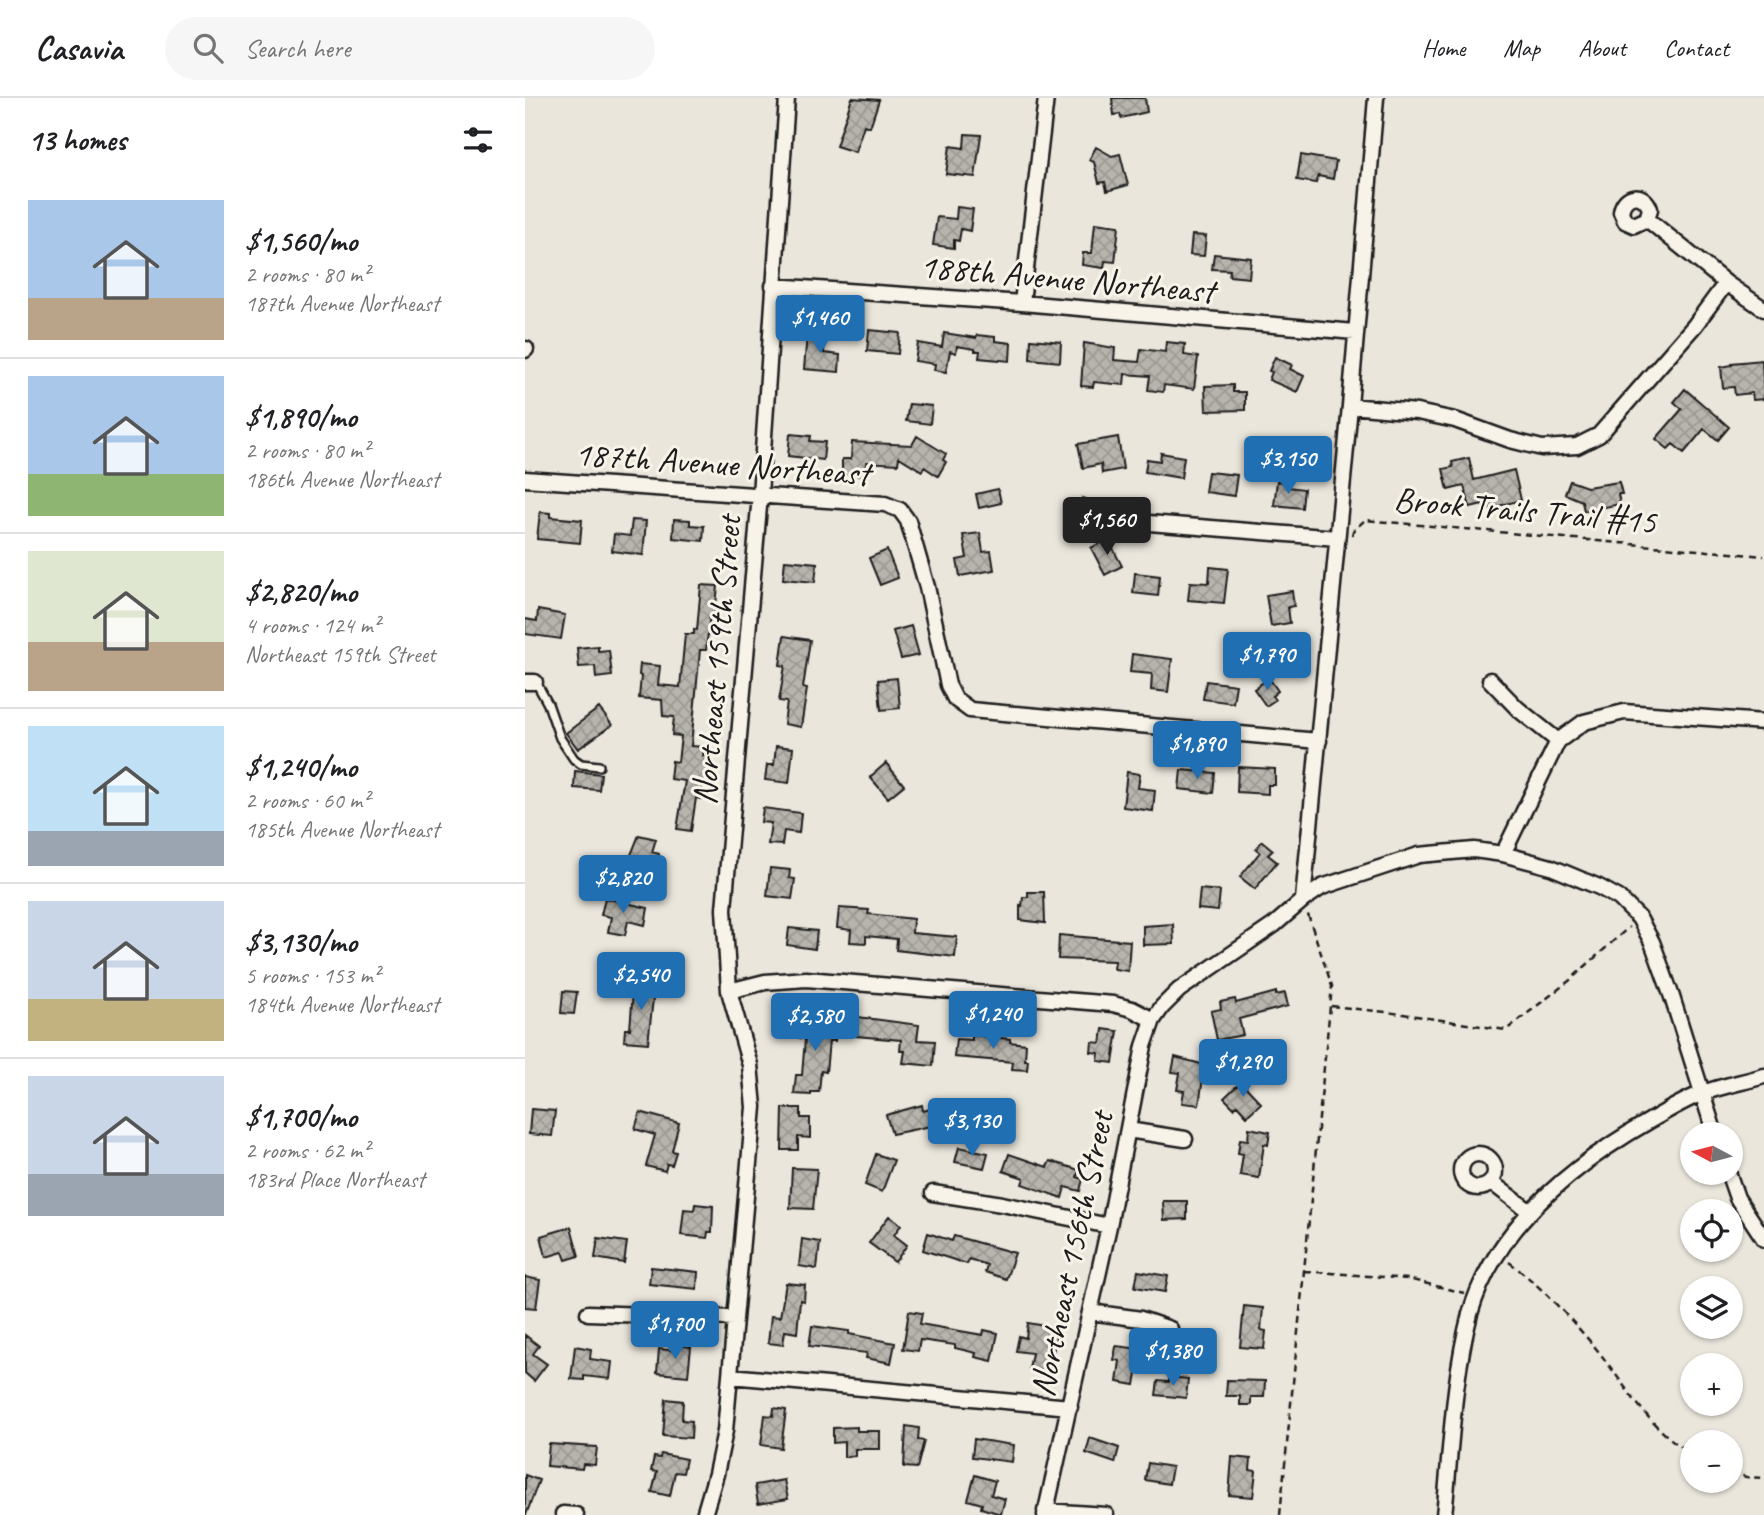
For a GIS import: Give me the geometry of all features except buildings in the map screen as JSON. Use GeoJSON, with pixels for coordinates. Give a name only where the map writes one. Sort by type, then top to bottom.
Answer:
{"type":"FeatureCollection","features":[{"type":"Feature","properties":{"kind":"street","name":"Northeast 159th Street"},"geometry":{"type":"LineString","coordinates":[[704,1515],[721,1453],[754,1108],[750,1065],[729,991],[724,909],[760,495],[787,98]]}},
{"type":"Feature","properties":{"kind":"street"},"geometry":{"type":"LineString","coordinates":[[1022,303],[1046,98]]}},
{"type":"Feature","properties":{"kind":"street"},"geometry":{"type":"LineString","coordinates":[[1303,900],[1344,539],[1355,332],[1376,98]]}},
{"type":"Feature","properties":{"kind":"street"},"geometry":{"type":"LineString","coordinates":[[1647,219],[1726,283],[1764,309]]}},
{"type":"Feature","properties":{"kind":"street"},"geometry":{"type":"LineString","coordinates":[[1350,406],[1417,412],[1455,420],[1510,440],[1542,448],[1577,446],[1599,435],[1695,325],[1726,283]]}},
{"type":"Feature","properties":{"kind":"street","name":"188th Avenue Northeast"},"geometry":{"type":"LineString","coordinates":[[773,286],[1022,303],[1355,332]]}},
{"type":"Feature","properties":{"kind":"street","name":"187th Avenue Northeast"},"geometry":{"type":"LineString","coordinates":[[525,479],[885,503],[900,510],[908,521],[926,587],[947,685],[955,699],[970,710],[1319,741]]}},
{"type":"Feature","properties":{"kind":"street"},"geometry":{"type":"LineString","coordinates":[[1149,523],[1344,539]]}},
{"type":"Feature","properties":{"kind":"street"},"geometry":{"type":"LineString","coordinates":[[1490,680],[1518,709],[1558,741]]}},
{"type":"Feature","properties":{"kind":"street"},"geometry":{"type":"LineString","coordinates":[[1503,854],[1558,741],[1584,722],[1624,712],[1764,722]]}},
{"type":"Feature","properties":{"kind":"street","name":"Northeast 156th Street"},"geometry":{"type":"LineString","coordinates":[[1045,1513],[1109,1226],[1145,1046],[1153,1020],[1162,1007],[1179,990],[1274,925],[1322,887],[1419,855],[1474,850],[1503,854],[1551,867],[1619,898],[1639,918]]}},
{"type":"Feature","properties":{"kind":"street"},"geometry":{"type":"LineString","coordinates":[[1639,918],[1652,942],[1672,997],[1711,1122]]}},
{"type":"Feature","properties":{"kind":"street"},"geometry":{"type":"LineString","coordinates":[[729,991],[765,982],[806,979],[1113,1004],[1132,1009],[1153,1020]]}},
{"type":"Feature","properties":{"kind":"street"},"geometry":{"type":"LineString","coordinates":[[1444,1515],[1459,1367],[1471,1313],[1486,1273],[1529,1211],[1583,1165],[1625,1135],[1701,1094],[1764,1076]]}},
{"type":"Feature","properties":{"kind":"street"},"geometry":{"type":"LineString","coordinates":[[1128,1130],[1185,1139]]}},
{"type":"Feature","properties":{"kind":"street"},"geometry":{"type":"LineString","coordinates":[[1491,1182],[1529,1211]]}},
{"type":"Feature","properties":{"kind":"street"},"geometry":{"type":"LineString","coordinates":[[1732,1185],[1737,1198],[1764,1239]]}},
{"type":"Feature","properties":{"kind":"street"},"geometry":{"type":"LineString","coordinates":[[933,1193],[1109,1226]]}},
{"type":"Feature","properties":{"kind":"street"},"geometry":{"type":"LineString","coordinates":[[1090,1312],[1140,1320],[1170,1329]]}},
{"type":"Feature","properties":{"kind":"street"},"geometry":{"type":"LineString","coordinates":[[588,1313],[734,1318]]}},
{"type":"Feature","properties":{"kind":"street"},"geometry":{"type":"LineString","coordinates":[[730,1376],[1070,1407]]}},
{"type":"Feature","properties":{"kind":"street"},"geometry":{"type":"LineString","coordinates":[[1045,1513],[1106,1515]]}},
{"type":"Feature","properties":{"kind":"lane"},"geometry":{"type":"LineString","coordinates":[[530,682],[548,704],[560,738],[574,759],[581,764],[599,765]]}},
{"type":"Feature","properties":{"kind":"path","name":"Brook Trails Trail #15"},"geometry":{"type":"LineString","coordinates":[[1344,539],[1365,520],[1764,556]]}},
{"type":"Feature","properties":{"kind":"path"},"geometry":{"type":"LineString","coordinates":[[1280,1515],[1332,986],[1303,900]]}},
{"type":"Feature","properties":{"kind":"path"},"geometry":{"type":"LineString","coordinates":[[1330,1006],[1506,1030],[1569,981],[1639,918]]}},
{"type":"Feature","properties":{"kind":"path"},"geometry":{"type":"LineString","coordinates":[[1498,1254],[1532,1279],[1594,1347],[1642,1409],[1680,1446]]}},
{"type":"Feature","properties":{"kind":"path"},"geometry":{"type":"LineString","coordinates":[[1304,1271],[1408,1279],[1477,1297]]}},
{"type":"Feature","properties":{"kind":"path"},"geometry":{"type":"LineString","coordinates":[[1743,1476],[1764,1478]]}}]}
